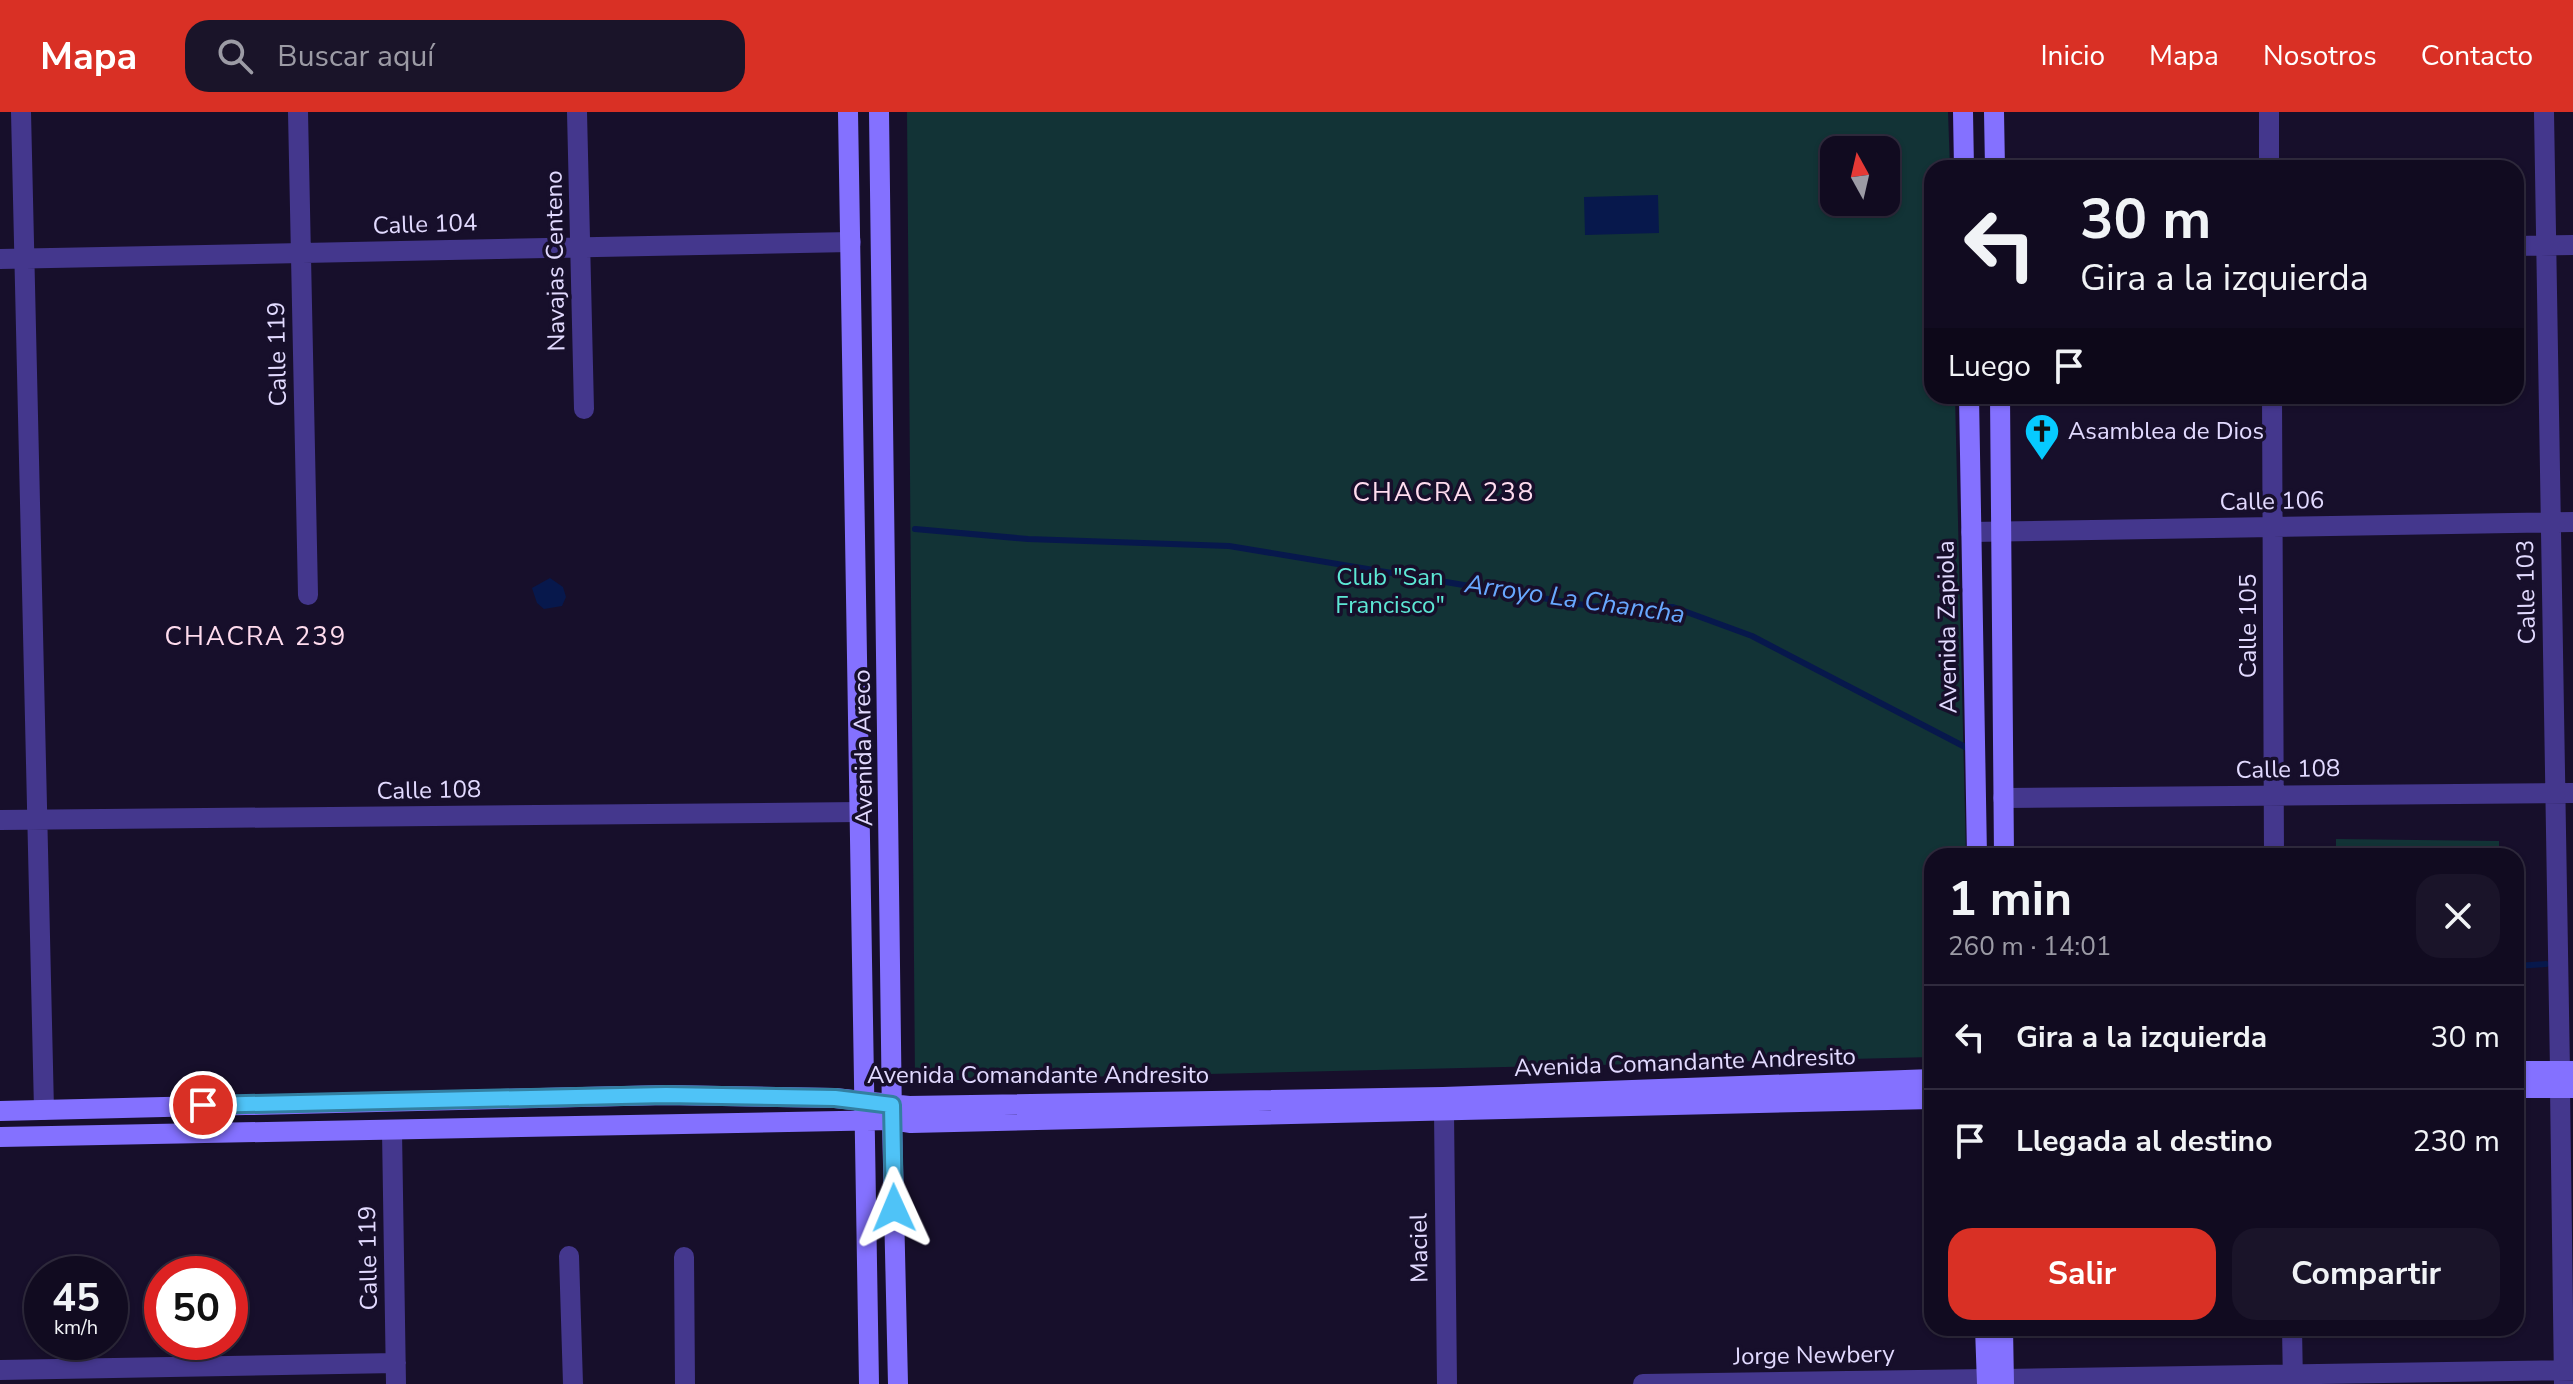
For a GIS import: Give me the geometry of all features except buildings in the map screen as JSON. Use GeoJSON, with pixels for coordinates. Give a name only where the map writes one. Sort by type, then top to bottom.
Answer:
{"type":"FeatureCollection","features":[{"type":"Feature","properties":{"kind":"main road","name":"Avenida Areco"},"geometry":{"type":"LineString","coordinates":[[848,112],[869,1384]]}},
{"type":"Feature","properties":{"kind":"main road","name":"Avenida Areco"},"geometry":{"type":"LineString","coordinates":[[879,112],[898,1384]]}},
{"type":"Feature","properties":{"kind":"main road"},"geometry":{"type":"LineString","coordinates":[[1963,112],[1964,160]]}},
{"type":"Feature","properties":{"kind":"main road"},"geometry":{"type":"LineString","coordinates":[[1994,112],[1995,160]]}},
{"type":"Feature","properties":{"kind":"main road","name":"Avenida Zapiola"},"geometry":{"type":"LineString","coordinates":[[1969,404],[1977,848]]}},
{"type":"Feature","properties":{"kind":"main road"},"geometry":{"type":"LineString","coordinates":[[2000,404],[2004,848]]}},
{"type":"Feature","properties":{"kind":"main road"},"geometry":{"type":"LineString","coordinates":[[2524,1072],[2567,1079]]}},
{"type":"Feature","properties":{"kind":"main road","name":"Avenida Comandante Andresito"},"geometry":{"type":"LineString","coordinates":[[0,1137],[392,1131],[1924,1079]]}},
{"type":"Feature","properties":{"kind":"main road"},"geometry":{"type":"LineString","coordinates":[[2524,1087],[2567,1079]]}},
{"type":"Feature","properties":{"kind":"main road","name":"Avenida Comandante Andresito"},"geometry":{"type":"LineString","coordinates":[[0,1111],[515,1096],[820,1098],[865,1113]]}},
{"type":"Feature","properties":{"kind":"main road","name":"Avenida Comandante Andresito"},"geometry":{"type":"LineString","coordinates":[[892,1112],[911,1123],[1924,1099]]}},
{"type":"Feature","properties":{"kind":"main road"},"geometry":{"type":"LineString","coordinates":[[1987,1336],[1995,1381]]}},
{"type":"Feature","properties":{"kind":"main road"},"geometry":{"type":"LineString","coordinates":[[1995,1381],[2002,1336]]}},
{"type":"Feature","properties":{"kind":"street"},"geometry":{"type":"LineString","coordinates":[[21,112],[44,1110]]}},
{"type":"Feature","properties":{"kind":"street","name":"Calle 119"},"geometry":{"type":"LineString","coordinates":[[298,112],[308,595]]}},
{"type":"Feature","properties":{"kind":"street","name":"Navajas Centeno"},"geometry":{"type":"LineString","coordinates":[[577,112],[584,409]]}},
{"type":"Feature","properties":{"kind":"street"},"geometry":{"type":"LineString","coordinates":[[2269,112],[2269,160]]}},
{"type":"Feature","properties":{"kind":"street","name":"Calle 103"},"geometry":{"type":"LineString","coordinates":[[2544,112],[2551,523],[2564,793],[2567,1374]]}},
{"type":"Feature","properties":{"kind":"street","name":"Calle 104"},"geometry":{"type":"LineString","coordinates":[[0,259],[851,242]]}},
{"type":"Feature","properties":{"kind":"street"},"geometry":{"type":"LineString","coordinates":[[2524,246],[2573,245]]}},
{"type":"Feature","properties":{"kind":"street","name":"Calle 105"},"geometry":{"type":"LineString","coordinates":[[2272,404],[2274,848]]}},
{"type":"Feature","properties":{"kind":"street","name":"Calle 106"},"geometry":{"type":"LineString","coordinates":[[1971,532],[2573,522]]}},
{"type":"Feature","properties":{"kind":"street","name":"Calle 108"},"geometry":{"type":"LineString","coordinates":[[2003,798],[2564,793]]}},
{"type":"Feature","properties":{"kind":"street","name":"Calle 108"},"geometry":{"type":"LineString","coordinates":[[0,820],[860,812]]}},
{"type":"Feature","properties":{"kind":"street","name":"Maciel"},"geometry":{"type":"LineString","coordinates":[[1444,1112],[1447,1384]]}},
{"type":"Feature","properties":{"kind":"street","name":"Calle 119"},"geometry":{"type":"LineString","coordinates":[[392,1131],[396,1374]]}},
{"type":"Feature","properties":{"kind":"street"},"geometry":{"type":"LineString","coordinates":[[569,1256],[573,1384]]}},
{"type":"Feature","properties":{"kind":"street"},"geometry":{"type":"LineString","coordinates":[[684,1257],[685,1384]]}},
{"type":"Feature","properties":{"kind":"street"},"geometry":{"type":"LineString","coordinates":[[2292,1336],[2293,1379]]}},
{"type":"Feature","properties":{"kind":"street"},"geometry":{"type":"LineString","coordinates":[[0,1370],[396,1374]]}},
{"type":"Feature","properties":{"kind":"street","name":"Jorge Newbery"},"geometry":{"type":"LineString","coordinates":[[1643,1384],[2567,1374]]}},
{"type":"Feature","properties":{"kind":"green space","name":"Club \"San Francisco\""},"geometry":{"type":"Polygon","coordinates":[[[907,112],[1948,112],[1950,160],[1924,160],[1924,404],[1955,404],[1966,848],[1924,848],[1924,1057],[915,1081],[907,112]]]}},
{"type":"Feature","properties":{"kind":"green space"},"geometry":{"type":"Polygon","coordinates":[[[2336,839],[2499,841],[2499,848],[2336,848],[2336,839]]]}},
{"type":"Feature","properties":{"kind":"shaded area"},"geometry":{"type":"Polygon","coordinates":[[[1658,195],[1659,233],[1585,235],[1584,197],[1658,195]]]}},
{"type":"Feature","properties":{"kind":"shaded area"},"geometry":{"type":"Polygon","coordinates":[[[550,578],[563,587],[566,597],[562,606],[544,609],[537,603],[532,588],[550,578]]]}},
{"type":"Feature","properties":{"kind":"waterway","name":"Arroyo La Chancha"},"geometry":{"type":"LineString","coordinates":[[915,529],[1028,539],[1229,546],[1590,606],[1673,607],[1752,636],[1967,748]]}},
{"type":"Feature","properties":{"kind":"waterway","name":"Arroyo La Chancha"},"geometry":{"type":"LineString","coordinates":[[2524,965],[2546,964]]}},
{"type":"Feature","properties":{"kind":"place","name":"Asamblea de Dios"},"geometry":{"type":"Point","coordinates":[2042,462]}},
{"type":"Feature","properties":{"kind":"district","name":"CHACRA 238"},"geometry":{"type":"Point","coordinates":[1444,492]}},
{"type":"Feature","properties":{"kind":"district","name":"CHACRA 239"},"geometry":{"type":"Point","coordinates":[256,636]}},
{"type":"Feature","properties":{"kind":"route"},"geometry":{"type":"LineString","coordinates":[[203,1105],[666,1095],[835,1098],[892,1105],[894,1208]]}}]}
